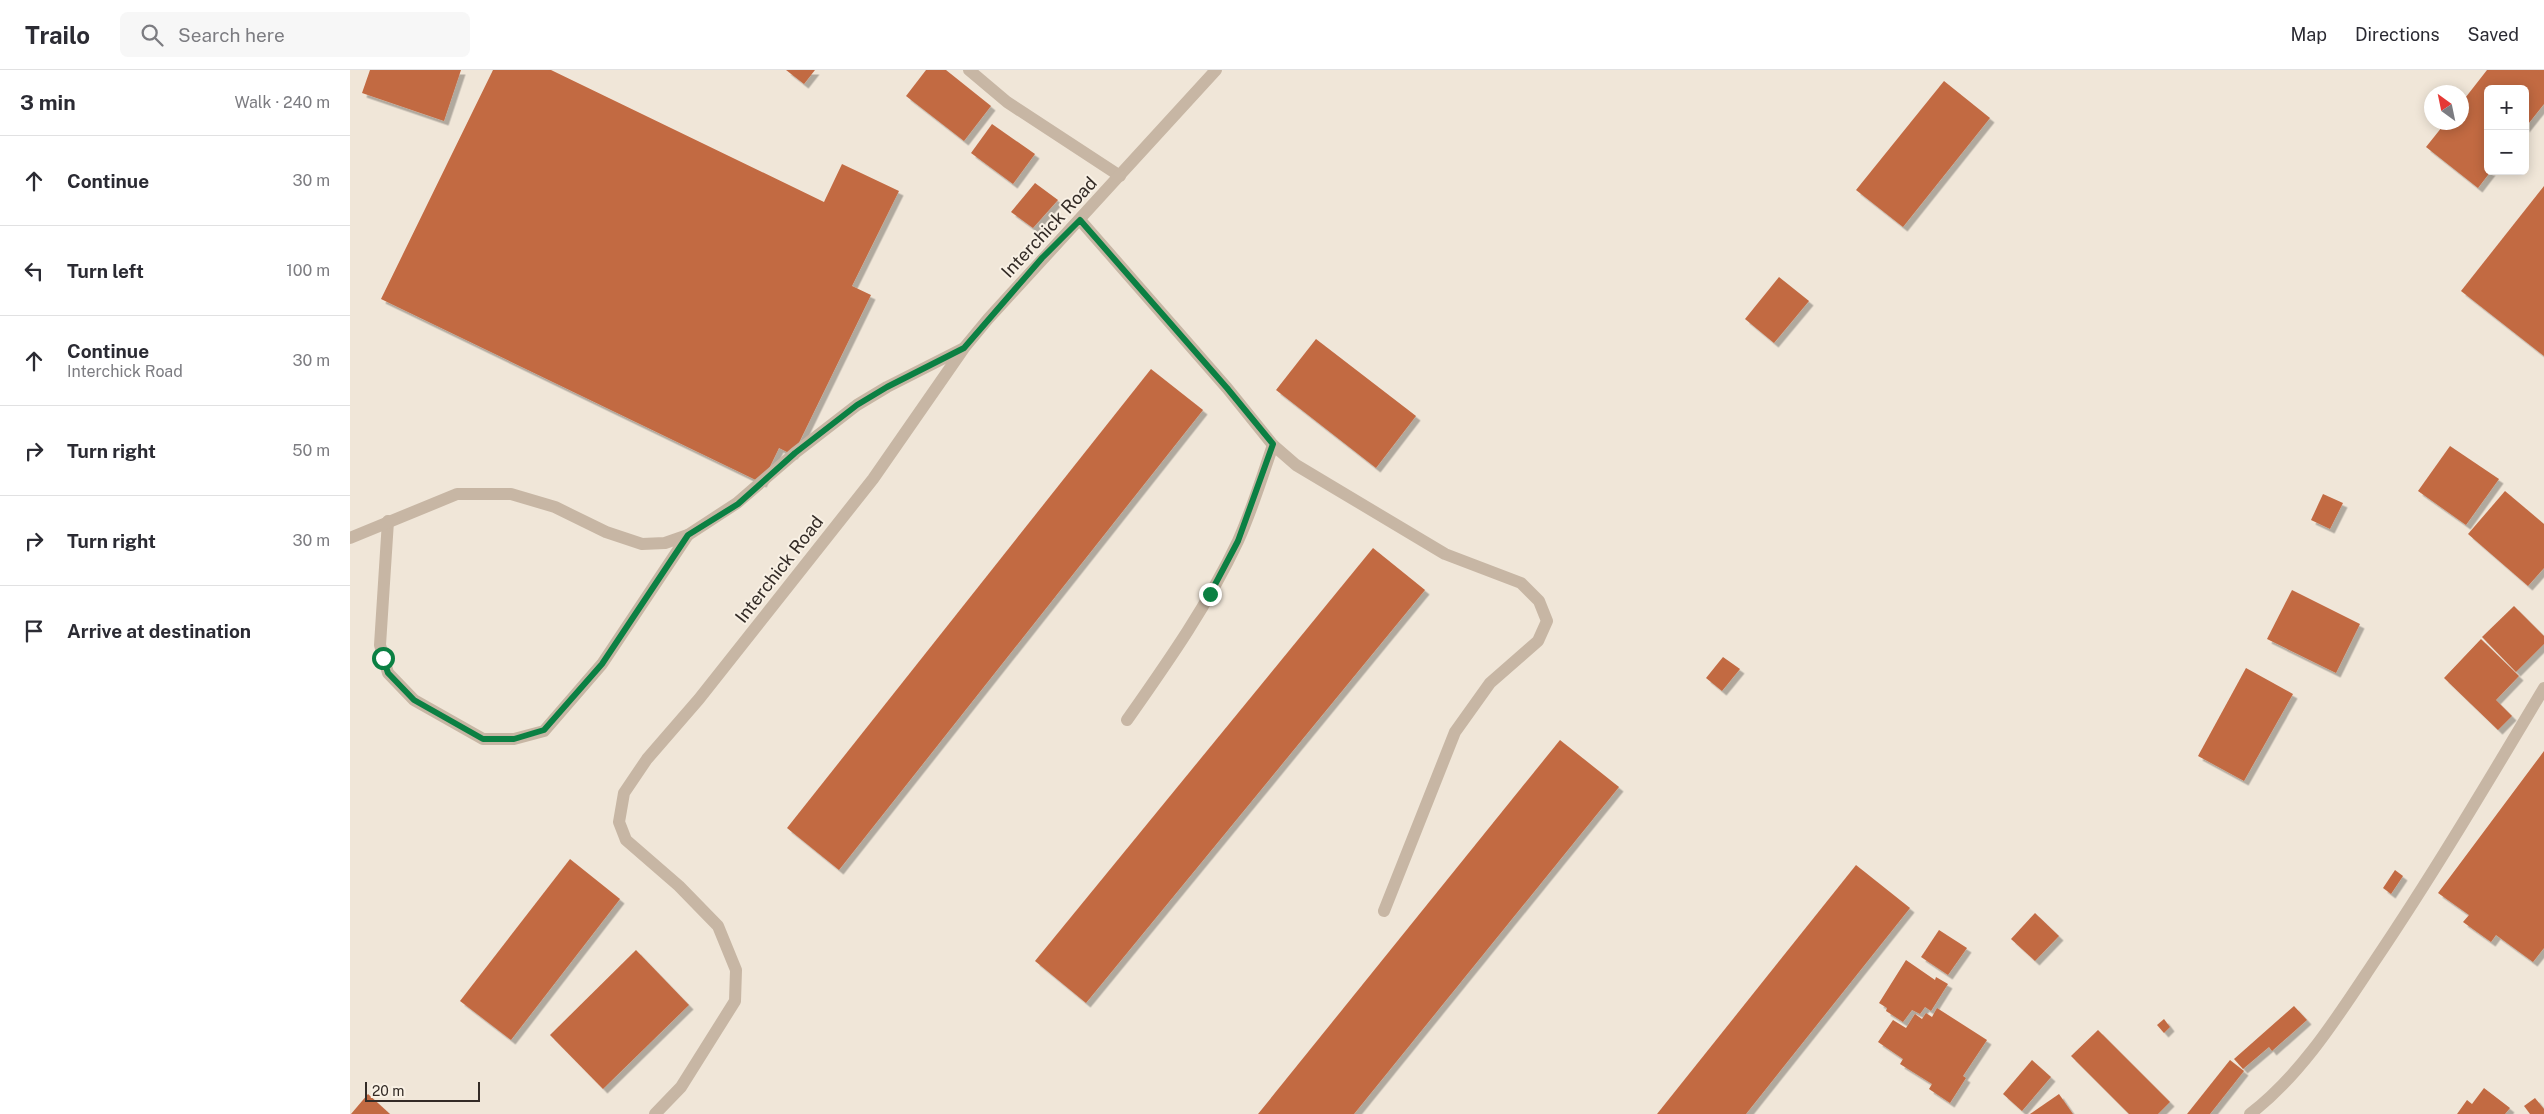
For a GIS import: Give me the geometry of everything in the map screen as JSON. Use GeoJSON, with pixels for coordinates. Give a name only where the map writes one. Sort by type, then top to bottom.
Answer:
{"type":"FeatureCollection","features":[{"type":"Feature","properties":{"kind":"street"},"geometry":{"type":"LineString","coordinates":[[969,70],[1007,102],[1120,176]]}},
{"type":"Feature","properties":{"kind":"street","name":"Interchick Road"},"geometry":{"type":"LineString","coordinates":[[655,1114],[681,1087],[735,1001],[736,970],[718,926],[679,886],[626,840],[619,822],[624,793],[647,759],[705,691],[873,479],[964,348],[1042,258],[1080,220],[1216,70]]}},
{"type":"Feature","properties":{"kind":"street"},"geometry":{"type":"LineString","coordinates":[[1080,220],[1227,388],[1273,444],[1296,466],[1445,554],[1521,583],[1539,601],[1547,621],[1538,641],[1490,683],[1456,732],[1384,911]]}},
{"type":"Feature","properties":{"kind":"street"},"geometry":{"type":"LineString","coordinates":[[350,538],[457,494],[511,494],[555,507],[606,532],[642,544],[665,543],[688,535],[738,504],[795,453],[857,405],[887,387],[964,348]]}},
{"type":"Feature","properties":{"kind":"street"},"geometry":{"type":"LineString","coordinates":[[1126,720],[1168,662],[1210,594],[1238,541],[1273,444]]}},
{"type":"Feature","properties":{"kind":"street"},"geometry":{"type":"LineString","coordinates":[[388,521],[380,645],[388,673],[414,700],[483,739],[514,739],[544,730],[602,664],[688,535]]}},
{"type":"Feature","properties":{"kind":"street"},"geometry":{"type":"LineString","coordinates":[[2250,1114],[2298,1069],[2329,1029],[2408,910],[2544,688]]}},
{"type":"Feature","properties":{"kind":"building"},"geometry":{"type":"Polygon","coordinates":[[[370,70],[461,70],[444,121],[362,93],[370,70]]]}},
{"type":"Feature","properties":{"kind":"building"},"geometry":{"type":"Polygon","coordinates":[[[493,70],[551,70],[824,202],[842,164],[899,191],[852,286],[871,295],[793,455],[779,448],[762,483],[381,299],[493,70]]]}},
{"type":"Feature","properties":{"kind":"building"},"geometry":{"type":"Polygon","coordinates":[[[786,70],[815,70],[804,84],[786,70]]]}},
{"type":"Feature","properties":{"kind":"building"},"geometry":{"type":"Polygon","coordinates":[[[926,70],[946,70],[991,106],[964,141],[906,96],[926,70]]]}},
{"type":"Feature","properties":{"kind":"building"},"geometry":{"type":"Polygon","coordinates":[[[2487,70],[2544,70],[2544,104],[2529,123],[2529,85],[2484,85],[2484,175],[2488,175],[2478,188],[2426,147],[2440,130],[2469,130],[2469,93],[2487,70]]]}},
{"type":"Feature","properties":{"kind":"building"},"geometry":{"type":"Polygon","coordinates":[[[1944,81],[1990,118],[1903,227],[1856,190],[1944,81]]]}},
{"type":"Feature","properties":{"kind":"building"},"geometry":{"type":"Polygon","coordinates":[[[992,124],[1035,154],[1013,184],[971,153],[992,124]]]}},
{"type":"Feature","properties":{"kind":"building"},"geometry":{"type":"Polygon","coordinates":[[[1035,183],[1058,200],[1033,228],[1011,212],[1035,183]]]}},
{"type":"Feature","properties":{"kind":"building"},"geometry":{"type":"Polygon","coordinates":[[[2544,186],[2544,356],[2461,291],[2544,186]]]}},
{"type":"Feature","properties":{"kind":"building"},"geometry":{"type":"Polygon","coordinates":[[[1779,277],[1809,301],[1774,343],[1745,319],[1779,277]]]}},
{"type":"Feature","properties":{"kind":"building"},"geometry":{"type":"Polygon","coordinates":[[[1316,339],[1416,416],[1376,468],[1276,390],[1316,339]]]}},
{"type":"Feature","properties":{"kind":"building"},"geometry":{"type":"Polygon","coordinates":[[[1151,369],[1203,410],[839,870],[787,828],[1151,369]]]}},
{"type":"Feature","properties":{"kind":"building"},"geometry":{"type":"Polygon","coordinates":[[[2450,446],[2499,479],[2466,525],[2418,491],[2450,446]]]}},
{"type":"Feature","properties":{"kind":"building"},"geometry":{"type":"Polygon","coordinates":[[[2505,491],[2544,524],[2544,568],[2528,586],[2468,534],[2505,491]]]}},
{"type":"Feature","properties":{"kind":"building"},"geometry":{"type":"Polygon","coordinates":[[[2323,494],[2343,503],[2330,529],[2311,520],[2323,494]]]}},
{"type":"Feature","properties":{"kind":"building"},"geometry":{"type":"Polygon","coordinates":[[[1373,548],[1425,590],[1086,1003],[1035,961],[1373,548]]]}},
{"type":"Feature","properties":{"kind":"building"},"geometry":{"type":"Polygon","coordinates":[[[2292,590],[2360,624],[2336,673],[2267,639],[2292,590]]]}},
{"type":"Feature","properties":{"kind":"building"},"geometry":{"type":"Polygon","coordinates":[[[2514,606],[2544,636],[2544,644],[2516,672],[2482,637],[2514,606]]]}},
{"type":"Feature","properties":{"kind":"building"},"geometry":{"type":"Polygon","coordinates":[[[2481,639],[2519,676],[2496,700],[2512,716],[2498,730],[2444,678],[2481,639]]]}},
{"type":"Feature","properties":{"kind":"building"},"geometry":{"type":"Polygon","coordinates":[[[1723,657],[1740,669],[1722,691],[1706,678],[1723,657]]]}},
{"type":"Feature","properties":{"kind":"building"},"geometry":{"type":"Polygon","coordinates":[[[2246,668],[2293,694],[2244,781],[2198,756],[2246,668]]]}},
{"type":"Feature","properties":{"kind":"building"},"geometry":{"type":"Polygon","coordinates":[[[1560,740],[1619,787],[1354,1114],[1258,1114],[1560,740]]]}},
{"type":"Feature","properties":{"kind":"building"},"geometry":{"type":"Polygon","coordinates":[[[2544,751],[2544,948],[2533,962],[2496,935],[2491,942],[2463,922],[2469,915],[2438,893],[2544,751]]]}},
{"type":"Feature","properties":{"kind":"building"},"geometry":{"type":"Polygon","coordinates":[[[570,859],[620,899],[511,1040],[460,1001],[570,859]]]}},
{"type":"Feature","properties":{"kind":"building"},"geometry":{"type":"Polygon","coordinates":[[[1856,865],[1910,908],[1746,1114],[1657,1114],[1856,865]]]}},
{"type":"Feature","properties":{"kind":"building"},"geometry":{"type":"Polygon","coordinates":[[[2395,870],[2403,876],[2391,894],[2383,888],[2395,870]]]}},
{"type":"Feature","properties":{"kind":"building"},"geometry":{"type":"Polygon","coordinates":[[[2035,913],[2059,936],[2035,961],[2011,939],[2035,913]]]}},
{"type":"Feature","properties":{"kind":"building"},"geometry":{"type":"Polygon","coordinates":[[[1939,930],[1967,948],[1948,975],[1921,957],[1939,930]]]}},
{"type":"Feature","properties":{"kind":"building"},"geometry":{"type":"Polygon","coordinates":[[[636,950],[689,1005],[603,1089],[550,1035],[636,950]]]}},
{"type":"Feature","properties":{"kind":"building"},"geometry":{"type":"Polygon","coordinates":[[[1906,960],[1935,980],[1936,977],[1948,984],[1931,1011],[1925,1007],[1920,1014],[1912,1010],[1903,1022],[1886,1011],[1887,1008],[1879,1003],[1906,960]]]}},
{"type":"Feature","properties":{"kind":"building"},"geometry":{"type":"Polygon","coordinates":[[[2294,1006],[2307,1020],[2272,1051],[2269,1047],[2243,1069],[2234,1059],[2294,1006]]]}},
{"type":"Feature","properties":{"kind":"building"},"geometry":{"type":"Polygon","coordinates":[[[1937,1008],[1987,1040],[1963,1076],[1966,1078],[1950,1103],[1929,1089],[1932,1084],[1900,1064],[1903,1059],[1878,1042],[1893,1020],[1906,1028],[1915,1014],[1922,1019],[1926,1013],[1932,1017],[1937,1008]]]}},
{"type":"Feature","properties":{"kind":"building"},"geometry":{"type":"Polygon","coordinates":[[[2164,1019],[2170,1027],[2164,1033],[2157,1025],[2164,1019]]]}},
{"type":"Feature","properties":{"kind":"building"},"geometry":{"type":"Polygon","coordinates":[[[2098,1030],[2170,1102],[2158,1114],[2129,1114],[2071,1056],[2098,1030]]]}},
{"type":"Feature","properties":{"kind":"building"},"geometry":{"type":"Polygon","coordinates":[[[2032,1060],[2051,1077],[2022,1111],[2003,1094],[2032,1060]]]}},
{"type":"Feature","properties":{"kind":"building"},"geometry":{"type":"Polygon","coordinates":[[[2230,1060],[2244,1071],[2210,1114],[2187,1114],[2230,1060]]]}},
{"type":"Feature","properties":{"kind":"building"},"geometry":{"type":"Polygon","coordinates":[[[2484,1088],[2510,1108],[2505,1114],[2457,1114],[2467,1100],[2472,1104],[2484,1088]]]}},
{"type":"Feature","properties":{"kind":"building"},"geometry":{"type":"Polygon","coordinates":[[[368,1094],[390,1114],[351,1114],[368,1094]]]}},
{"type":"Feature","properties":{"kind":"building"},"geometry":{"type":"Polygon","coordinates":[[[2059,1094],[2073,1114],[2030,1114],[2059,1094]]]}},
{"type":"Feature","properties":{"kind":"building"},"geometry":{"type":"Polygon","coordinates":[[[2535,1098],[2544,1109],[2544,1114],[2530,1114],[2524,1106],[2535,1098]]]}},
{"type":"Feature","properties":{"kind":"route"},"geometry":{"type":"LineString","coordinates":[[383,658],[388,673],[414,700],[483,739],[514,739],[544,730],[602,664],[688,535],[738,504],[827,426],[857,405],[887,387],[964,348],[1042,258],[1080,220],[1227,388],[1273,444],[1238,541],[1210,594]]}}]}
